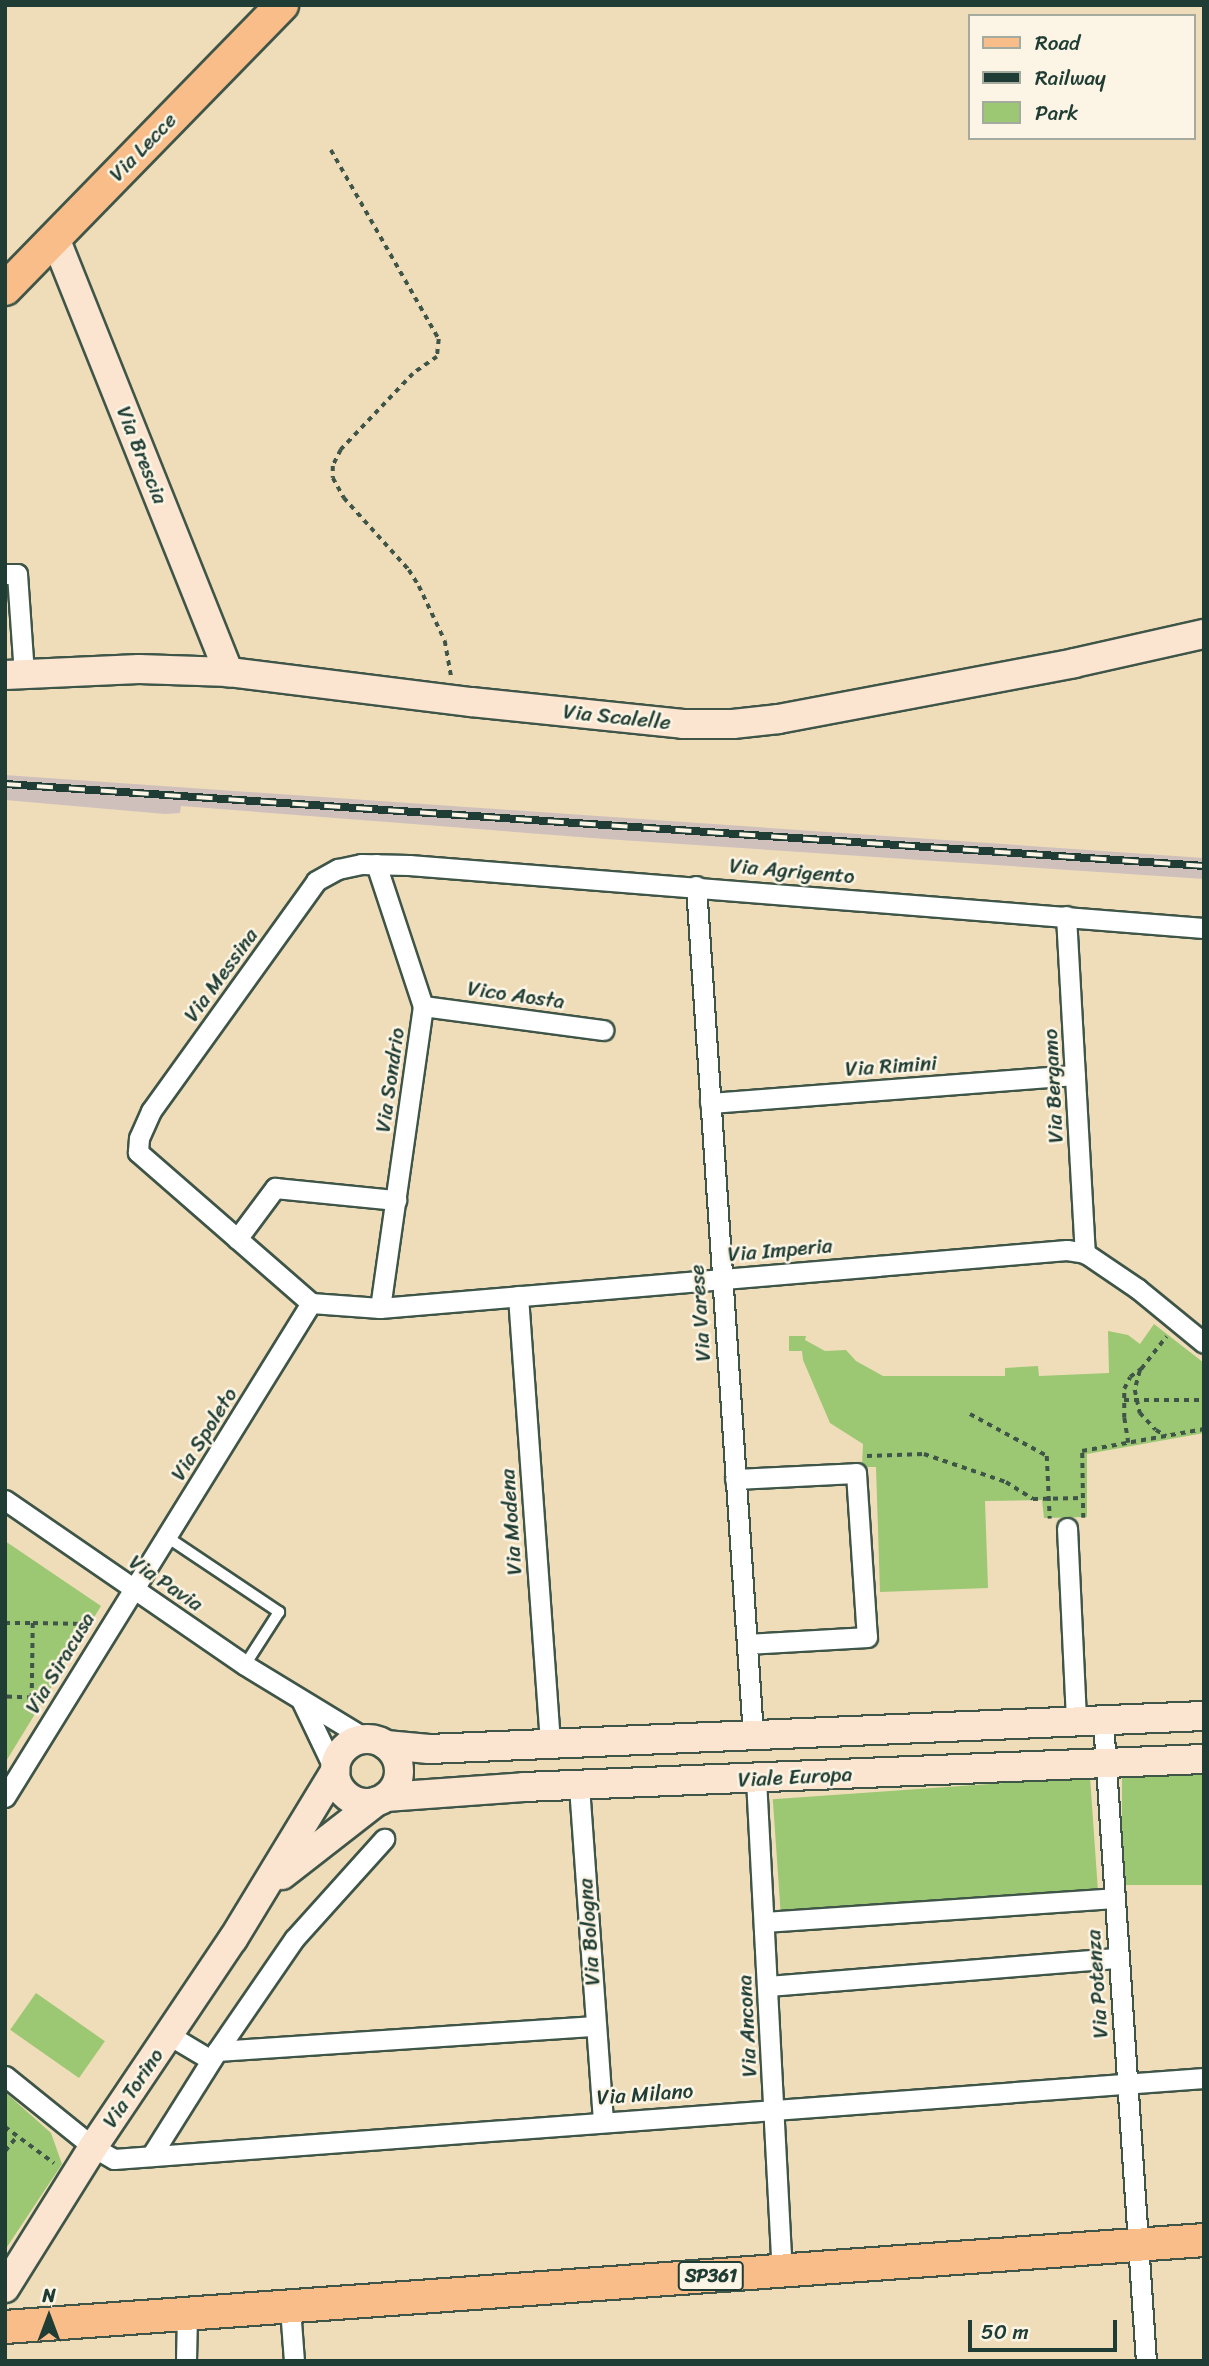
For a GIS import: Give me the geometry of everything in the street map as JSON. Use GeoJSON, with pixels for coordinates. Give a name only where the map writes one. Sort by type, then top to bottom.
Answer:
{"type":"FeatureCollection","features":[{"type":"Feature","properties":{"kind":"main road","name":"Via Lecce"},"geometry":{"type":"LineString","coordinates":[[5,289],[282,5]]}},
{"type":"Feature","properties":{"kind":"main road","name":"SP361"},"geometry":{"type":"LineString","coordinates":[[5,2327],[1204,2240]]}},
{"type":"Feature","properties":{"kind":"street","name":"Via Brescia"},"geometry":{"type":"LineString","coordinates":[[55,238],[229,672]]}},
{"type":"Feature","properties":{"kind":"street","name":"Via Scalelle"},"geometry":{"type":"LineString","coordinates":[[5,574],[17,573],[14,675],[139,669],[229,672],[682,724],[733,724],[779,719],[1060,666],[1204,634]]}},
{"type":"Feature","properties":{"kind":"street","name":"Via Agrigento"},"geometry":{"type":"LineString","coordinates":[[376,864],[696,886],[1204,928]]}},
{"type":"Feature","properties":{"kind":"street","name":"Via Sondrio"},"geometry":{"type":"LineString","coordinates":[[376,864],[423,1006],[380,1308]]}},
{"type":"Feature","properties":{"kind":"street","name":"Via Messina"},"geometry":{"type":"LineString","coordinates":[[237,1239],[138,1152],[139,1138],[152,1111],[316,881],[338,869],[376,864]]}},
{"type":"Feature","properties":{"kind":"street","name":"Via Varese"},"geometry":{"type":"LineString","coordinates":[[696,886],[720,1278],[753,1736]]}},
{"type":"Feature","properties":{"kind":"street","name":"Via Bergamo"},"geometry":{"type":"LineString","coordinates":[[1066,916],[1085,1253]]}},
{"type":"Feature","properties":{"kind":"street","name":"Vico Aosta"},"geometry":{"type":"LineString","coordinates":[[423,1006],[603,1030]]}},
{"type":"Feature","properties":{"kind":"street","name":"Via Rimini"},"geometry":{"type":"LineString","coordinates":[[710,1103],[1075,1075]]}},
{"type":"Feature","properties":{"kind":"street"},"geometry":{"type":"LineString","coordinates":[[311,1303],[237,1239],[275,1188],[396,1200]]}},
{"type":"Feature","properties":{"kind":"street","name":"Via Imperia"},"geometry":{"type":"LineString","coordinates":[[311,1303],[380,1308],[1049,1250],[1085,1253]]}},
{"type":"Feature","properties":{"kind":"street"},"geometry":{"type":"LineString","coordinates":[[1085,1253],[1204,1343]]}},
{"type":"Feature","properties":{"kind":"street","name":"Via Modena"},"geometry":{"type":"LineString","coordinates":[[518,1296],[563,1744]]}},
{"type":"Feature","properties":{"kind":"street","name":"Via Spoleto"},"geometry":{"type":"LineString","coordinates":[[132,1588],[167,1537],[311,1303]]}},
{"type":"Feature","properties":{"kind":"street"},"geometry":{"type":"LineString","coordinates":[[735,1479],[856,1473],[867,1637],[747,1644]]}},
{"type":"Feature","properties":{"kind":"street","name":"Via Pavia"},"geometry":{"type":"LineString","coordinates":[[5,1500],[245,1665],[302,1702],[376,1742]]}},
{"type":"Feature","properties":{"kind":"street"},"geometry":{"type":"LineString","coordinates":[[1058,1524],[1076,1722]]}},
{"type":"Feature","properties":{"kind":"street","name":"Via Siracusa"},"geometry":{"type":"LineString","coordinates":[[5,1797],[132,1588]]}},
{"type":"Feature","properties":{"kind":"street"},"geometry":{"type":"LineString","coordinates":[[302,1702],[335,1772]]}},
{"type":"Feature","properties":{"kind":"street","name":"Viale Europa"},"geometry":{"type":"LineString","coordinates":[[376,1742],[429,1749],[1204,1716]]}},
{"type":"Feature","properties":{"kind":"street","name":"Via Potenza"},"geometry":{"type":"LineString","coordinates":[[1103,1721],[1136,2245],[1146,2361]]}},
{"type":"Feature","properties":{"kind":"street"},"geometry":{"type":"LineString","coordinates":[[753,1736],[756,1779]]}},
{"type":"Feature","properties":{"kind":"street"},"geometry":{"type":"LineString","coordinates":[[376,1742],[393,1753],[399,1771],[393,1790],[381,1799],[357,1802],[348,1797],[336,1781],[336,1762],[347,1745],[376,1742]]}},
{"type":"Feature","properties":{"kind":"street"},"geometry":{"type":"LineString","coordinates":[[563,1744],[566,1786]]}},
{"type":"Feature","properties":{"kind":"street","name":"Viale Europa"},"geometry":{"type":"LineString","coordinates":[[381,1799],[429,1792],[1204,1759]]}},
{"type":"Feature","properties":{"kind":"street","name":"Via Torino"},"geometry":{"type":"LineString","coordinates":[[5,2288],[93,2147],[264,1890],[335,1772]]}},
{"type":"Feature","properties":{"kind":"street","name":"Via Ancona"},"geometry":{"type":"LineString","coordinates":[[756,1779],[782,2271]]}},
{"type":"Feature","properties":{"kind":"street","name":"Via Bologna"},"geometry":{"type":"LineString","coordinates":[[566,1786],[595,2026],[603,2120]]}},
{"type":"Feature","properties":{"kind":"street","name":"Via Torino"},"geometry":{"type":"LineString","coordinates":[[264,1890],[318,1844],[381,1799]]}},
{"type":"Feature","properties":{"kind":"street"},"geometry":{"type":"LineString","coordinates":[[152,2156],[214,2055],[294,1939],[384,1839]]}},
{"type":"Feature","properties":{"kind":"street"},"geometry":{"type":"LineString","coordinates":[[764,1922],[1114,1898]]}},
{"type":"Feature","properties":{"kind":"street"},"geometry":{"type":"LineString","coordinates":[[768,1986],[1119,1958]]}},
{"type":"Feature","properties":{"kind":"street"},"geometry":{"type":"LineString","coordinates":[[169,2035],[214,2055],[595,2026]]}},
{"type":"Feature","properties":{"kind":"street"},"geometry":{"type":"LineString","coordinates":[[5,2076],[93,2147]]}},
{"type":"Feature","properties":{"kind":"street","name":"Via Milano"},"geometry":{"type":"LineString","coordinates":[[93,2147],[114,2159],[603,2120],[1204,2078]]}},
{"type":"Feature","properties":{"kind":"street"},"geometry":{"type":"LineString","coordinates":[[290,2308],[294,2361]]}},
{"type":"Feature","properties":{"kind":"street"},"geometry":{"type":"LineString","coordinates":[[186,2361],[187,2315]]}},
{"type":"Feature","properties":{"kind":"lane"},"geometry":{"type":"LineString","coordinates":[[167,1537],[279,1612],[245,1665]]}},
{"type":"Feature","properties":{"kind":"path"},"geometry":{"type":"LineString","coordinates":[[331,150],[439,339],[437,356],[413,374],[341,450],[333,466],[333,478],[344,498],[409,570],[419,586],[446,641],[450,658],[451,678],[445,698]]}},
{"type":"Feature","properties":{"kind":"path"},"geometry":{"type":"LineString","coordinates":[[1128,1443],[1124,1389],[1130,1377],[1141,1369],[1179,1322]]}},
{"type":"Feature","properties":{"kind":"path"},"geometry":{"type":"LineString","coordinates":[[1141,1369],[1136,1400],[1147,1422],[1166,1436]]}},
{"type":"Feature","properties":{"kind":"path"},"geometry":{"type":"LineString","coordinates":[[1124,1400],[1204,1400]]}},
{"type":"Feature","properties":{"kind":"path"},"geometry":{"type":"LineString","coordinates":[[970,1413],[1047,1456],[1049,1499],[1058,1524]]}},
{"type":"Feature","properties":{"kind":"path"},"geometry":{"type":"LineString","coordinates":[[861,1456],[924,1454],[1006,1482],[1033,1499],[1083,1498],[1082,1451],[1204,1429]]}},
{"type":"Feature","properties":{"kind":"path"},"geometry":{"type":"LineString","coordinates":[[5,1623],[87,1624]]}},
{"type":"Feature","properties":{"kind":"path"},"geometry":{"type":"LineString","coordinates":[[5,1697],[32,1698],[33,1623]]}},
{"type":"Feature","properties":{"kind":"path"},"geometry":{"type":"LineString","coordinates":[[5,2127],[54,2163]]}},
{"type":"Feature","properties":{"kind":"path"},"geometry":{"type":"LineString","coordinates":[[5,2151],[17,2136]]}},
{"type":"Feature","properties":{"kind":"shaded area"},"geometry":{"type":"Polygon","coordinates":[[[5,775],[1204,858],[1204,879],[605,839],[181,806],[180,813],[165,814],[5,800],[5,775]]]}},
{"type":"Feature","properties":{"kind":"green space"},"geometry":{"type":"Polygon","coordinates":[[[1154,1324],[1204,1363],[1204,1433],[1087,1454],[1087,1517],[1044,1518],[1042,1500],[985,1501],[988,1588],[880,1592],[876,1467],[862,1467],[863,1444],[830,1423],[803,1360],[802,1351],[789,1351],[789,1336],[806,1336],[805,1340],[825,1351],[846,1350],[856,1361],[883,1376],[1005,1376],[1005,1368],[1038,1366],[1039,1376],[1109,1373],[1108,1331],[1128,1335],[1140,1344],[1154,1324]]]}},
{"type":"Feature","properties":{"kind":"green space"},"geometry":{"type":"Polygon","coordinates":[[[5,1541],[101,1606],[5,1763],[5,1541]]]}},
{"type":"Feature","properties":{"kind":"green space"},"geometry":{"type":"Polygon","coordinates":[[[1122,1774],[1204,1774],[1204,1885],[1122,1885],[1122,1774]]]}},
{"type":"Feature","properties":{"kind":"green space"},"geometry":{"type":"Polygon","coordinates":[[[1090,1777],[1098,1895],[781,1917],[773,1799],[1090,1777]]]}},
{"type":"Feature","properties":{"kind":"green space"},"geometry":{"type":"Polygon","coordinates":[[[36,1993],[105,2041],[79,2078],[10,2030],[36,1993]]]}},
{"type":"Feature","properties":{"kind":"green space"},"geometry":{"type":"Polygon","coordinates":[[[5,2092],[51,2133],[62,2164],[5,2250],[5,2092]]]}},
{"type":"Feature","properties":{"kind":"railway"},"geometry":{"type":"LineString","coordinates":[[5,784],[1204,866]]}}]}
